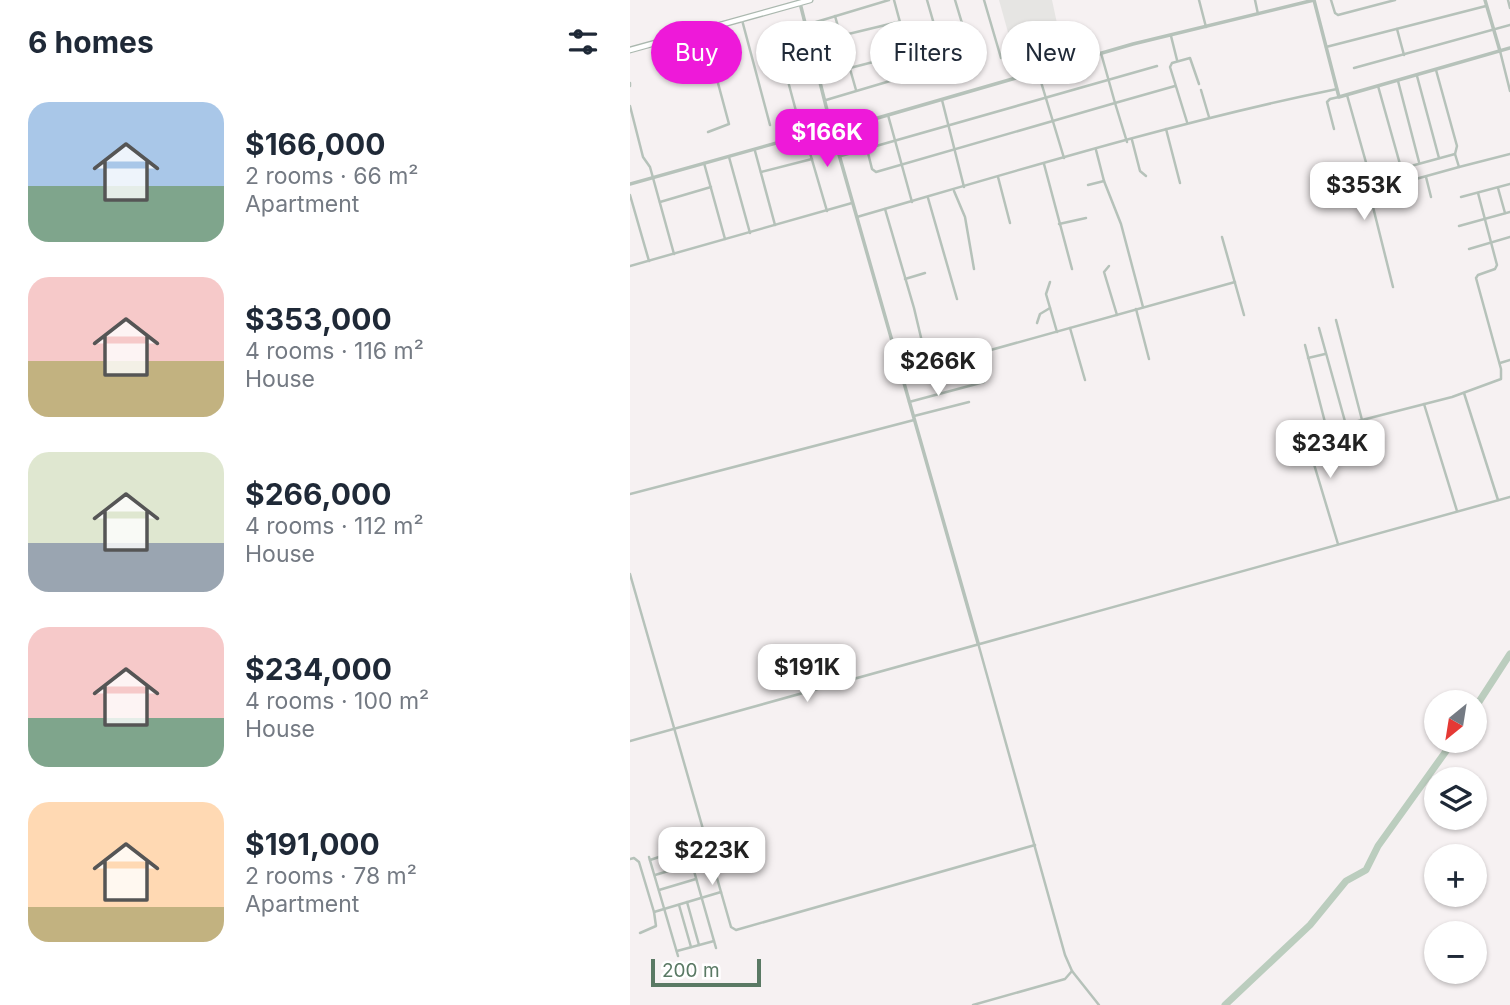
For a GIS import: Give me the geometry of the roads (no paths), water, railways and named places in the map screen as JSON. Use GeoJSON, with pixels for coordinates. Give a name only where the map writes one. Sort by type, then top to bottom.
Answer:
{"type":"FeatureCollection","features":[{"type":"Feature","properties":{"kind":"main road"},"geometry":{"type":"LineString","coordinates":[[735,21],[810,0]]}},
{"type":"Feature","properties":{"kind":"main road"},"geometry":{"type":"LineString","coordinates":[[630,50],[651,44]]}},
{"type":"Feature","properties":{"kind":"street"},"geometry":{"type":"LineString","coordinates":[[819,21],[892,0],[900,21]]}},
{"type":"Feature","properties":{"kind":"street"},"geometry":{"type":"LineString","coordinates":[[927,0],[933,21]]}},
{"type":"Feature","properties":{"kind":"street"},"geometry":{"type":"LineString","coordinates":[[955,0],[961,21]]}},
{"type":"Feature","properties":{"kind":"street"},"geometry":{"type":"LineString","coordinates":[[984,0],[1001,58]]}},
{"type":"Feature","properties":{"kind":"street"},"geometry":{"type":"LineString","coordinates":[[1199,0],[1206,27]]}},
{"type":"Feature","properties":{"kind":"street"},"geometry":{"type":"LineString","coordinates":[[1255,0],[1258,14]]}},
{"type":"Feature","properties":{"kind":"street"},"geometry":{"type":"LineString","coordinates":[[1127,142],[1101,53],[1315,0],[1339,97]]}},
{"type":"Feature","properties":{"kind":"street"},"geometry":{"type":"LineString","coordinates":[[1331,0],[1338,15],[1395,0]]}},
{"type":"Feature","properties":{"kind":"street"},"geometry":{"type":"LineString","coordinates":[[1485,0],[1508,75],[1510,91]]}},
{"type":"Feature","properties":{"kind":"street"},"geometry":{"type":"LineString","coordinates":[[1508,0],[1510,8]]}},
{"type":"Feature","properties":{"kind":"street"},"geometry":{"type":"LineString","coordinates":[[800,2],[805,21]]}},
{"type":"Feature","properties":{"kind":"street"},"geometry":{"type":"LineString","coordinates":[[1326,47],[1487,6]]}},
{"type":"Feature","properties":{"kind":"street"},"geometry":{"type":"LineString","coordinates":[[835,16],[836,21]]}},
{"type":"Feature","properties":{"kind":"street"},"geometry":{"type":"LineString","coordinates":[[742,19],[770,125]]}},
{"type":"Feature","properties":{"kind":"street"},"geometry":{"type":"LineString","coordinates":[[1354,68],[1510,25]]}},
{"type":"Feature","properties":{"kind":"street"},"geometry":{"type":"LineString","coordinates":[[1397,29],[1404,55]]}},
{"type":"Feature","properties":{"kind":"street"},"geometry":{"type":"LineString","coordinates":[[1171,36],[1177,61]]}},
{"type":"Feature","properties":{"kind":"street"},"geometry":{"type":"LineString","coordinates":[[1334,129],[1326,103],[1339,97],[1510,48]]}},
{"type":"Feature","properties":{"kind":"street"},"geometry":{"type":"LineString","coordinates":[[1187,122],[1170,67],[1172,63],[1188,58],[1191,60],[1199,84]]}},
{"type":"Feature","properties":{"kind":"street"},"geometry":{"type":"LineString","coordinates":[[840,157],[1157,66]]}},
{"type":"Feature","properties":{"kind":"street"},"geometry":{"type":"LineString","coordinates":[[1436,70],[1457,146],[1455,154],[1459,167]]}},
{"type":"Feature","properties":{"kind":"street"},"geometry":{"type":"LineString","coordinates":[[1417,76],[1439,158]]}},
{"type":"Feature","properties":{"kind":"street"},"geometry":{"type":"LineString","coordinates":[[1398,81],[1419,163]]}},
{"type":"Feature","properties":{"kind":"street"},"geometry":{"type":"LineString","coordinates":[[630,184],[1001,83]]}},
{"type":"Feature","properties":{"kind":"street"},"geometry":{"type":"LineString","coordinates":[[708,132],[729,124],[718,84]]}},
{"type":"Feature","properties":{"kind":"street"},"geometry":{"type":"LineString","coordinates":[[789,84],[796,111]]}},
{"type":"Feature","properties":{"kind":"street"},"geometry":{"type":"LineString","coordinates":[[821,84],[1065,955],[1072,971],[1099,1005]]}},
{"type":"Feature","properties":{"kind":"street"},"geometry":{"type":"LineString","coordinates":[[854,84],[856,91]]}},
{"type":"Feature","properties":{"kind":"street"},"geometry":{"type":"LineString","coordinates":[[826,100],[880,84]]}},
{"type":"Feature","properties":{"kind":"street"},"geometry":{"type":"LineString","coordinates":[[1041,84],[1064,158]]}},
{"type":"Feature","properties":{"kind":"street"},"geometry":{"type":"LineString","coordinates":[[867,149],[875,172],[1175,86]]}},
{"type":"Feature","properties":{"kind":"street"},"geometry":{"type":"LineString","coordinates":[[1378,86],[1405,182]]}},
{"type":"Feature","properties":{"kind":"street"},"geometry":{"type":"LineString","coordinates":[[857,217],[1127,142],[1187,122],[1337,89]]}},
{"type":"Feature","properties":{"kind":"street"},"geometry":{"type":"LineString","coordinates":[[1201,90],[1209,117]]}},
{"type":"Feature","properties":{"kind":"street"},"geometry":{"type":"LineString","coordinates":[[1347,95],[1369,169],[1373,174],[1378,175],[1455,154]]}},
{"type":"Feature","properties":{"kind":"street"},"geometry":{"type":"LineString","coordinates":[[942,100],[964,187]]}},
{"type":"Feature","properties":{"kind":"street"},"geometry":{"type":"LineString","coordinates":[[630,106],[674,254]]}},
{"type":"Feature","properties":{"kind":"street"},"geometry":{"type":"LineString","coordinates":[[888,115],[912,202]]}},
{"type":"Feature","properties":{"kind":"street"},"geometry":{"type":"LineString","coordinates":[[1166,129],[1180,183]]}},
{"type":"Feature","properties":{"kind":"street"},"geometry":{"type":"LineString","coordinates":[[805,135],[827,211]]}},
{"type":"Feature","properties":{"kind":"street"},"geometry":{"type":"LineString","coordinates":[[1132,140],[1140,172],[1146,176]]}},
{"type":"Feature","properties":{"kind":"street"},"geometry":{"type":"LineString","coordinates":[[754,149],[775,225]]}},
{"type":"Feature","properties":{"kind":"street"},"geometry":{"type":"LineString","coordinates":[[1096,150],[1104,181],[1121,224],[1143,307]]}},
{"type":"Feature","properties":{"kind":"street"},"geometry":{"type":"LineString","coordinates":[[1394,287],[1370,195],[1405,182],[1510,154]]}},
{"type":"Feature","properties":{"kind":"street"},"geometry":{"type":"LineString","coordinates":[[729,157],[750,233]]}},
{"type":"Feature","properties":{"kind":"street"},"geometry":{"type":"LineString","coordinates":[[761,172],[812,159]]}},
{"type":"Feature","properties":{"kind":"street"},"geometry":{"type":"LineString","coordinates":[[704,163],[725,239]]}},
{"type":"Feature","properties":{"kind":"street"},"geometry":{"type":"LineString","coordinates":[[1044,164],[1072,269]]}},
{"type":"Feature","properties":{"kind":"street"},"geometry":{"type":"LineString","coordinates":[[998,177],[1010,223]]}},
{"type":"Feature","properties":{"kind":"street"},"geometry":{"type":"LineString","coordinates":[[1426,177],[1431,197]]}},
{"type":"Feature","properties":{"kind":"street"},"geometry":{"type":"LineString","coordinates":[[1088,185],[1104,181]]}},
{"type":"Feature","properties":{"kind":"street"},"geometry":{"type":"LineString","coordinates":[[1461,197],[1510,184]]}},
{"type":"Feature","properties":{"kind":"street"},"geometry":{"type":"LineString","coordinates":[[660,202],[711,187]]}},
{"type":"Feature","properties":{"kind":"street"},"geometry":{"type":"LineString","coordinates":[[1498,188],[1505,213]]}},
{"type":"Feature","properties":{"kind":"street"},"geometry":{"type":"LineString","coordinates":[[954,190],[965,216],[974,269]]}},
{"type":"Feature","properties":{"kind":"street"},"geometry":{"type":"LineString","coordinates":[[1478,193],[1497,267],[1476,278],[1503,376]]}},
{"type":"Feature","properties":{"kind":"street"},"geometry":{"type":"LineString","coordinates":[[630,195],[649,261]]}},
{"type":"Feature","properties":{"kind":"street"},"geometry":{"type":"LineString","coordinates":[[928,197],[957,299]]}},
{"type":"Feature","properties":{"kind":"street"},"geometry":{"type":"LineString","coordinates":[[630,266],[853,202]]}},
{"type":"Feature","properties":{"kind":"street"},"geometry":{"type":"LineString","coordinates":[[885,209],[928,367]]}},
{"type":"Feature","properties":{"kind":"street"},"geometry":{"type":"LineString","coordinates":[[1459,226],[1510,212]]}},
{"type":"Feature","properties":{"kind":"street"},"geometry":{"type":"LineString","coordinates":[[1059,224],[1086,218]]}},
{"type":"Feature","properties":{"kind":"street"},"geometry":{"type":"LineString","coordinates":[[1222,237],[1244,315]]}},
{"type":"Feature","properties":{"kind":"street"},"geometry":{"type":"LineString","coordinates":[[1469,249],[1510,237]]}},
{"type":"Feature","properties":{"kind":"street"},"geometry":{"type":"LineString","coordinates":[[1109,266],[1104,272],[1117,315]]}},
{"type":"Feature","properties":{"kind":"street"},"geometry":{"type":"LineString","coordinates":[[905,279],[925,273]]}},
{"type":"Feature","properties":{"kind":"street"},"geometry":{"type":"LineString","coordinates":[[1050,282],[1046,294],[1057,331]]}},
{"type":"Feature","properties":{"kind":"street"},"geometry":{"type":"LineString","coordinates":[[901,375],[1235,282]]}},
{"type":"Feature","properties":{"kind":"street"},"geometry":{"type":"LineString","coordinates":[[1037,323],[1040,314],[1050,308]]}},
{"type":"Feature","properties":{"kind":"street"},"geometry":{"type":"LineString","coordinates":[[1136,309],[1149,359]]}},
{"type":"Feature","properties":{"kind":"street"},"geometry":{"type":"LineString","coordinates":[[1336,320],[1362,420]]}},
{"type":"Feature","properties":{"kind":"street"},"geometry":{"type":"LineString","coordinates":[[1070,328],[1084,380]]}},
{"type":"Feature","properties":{"kind":"street"},"geometry":{"type":"LineString","coordinates":[[1319,328],[1346,425]]}},
{"type":"Feature","properties":{"kind":"street"},"geometry":{"type":"LineString","coordinates":[[1305,345],[1327,430]]}},
{"type":"Feature","properties":{"kind":"street"},"geometry":{"type":"LineString","coordinates":[[1308,358],[1325,354]]}},
{"type":"Feature","properties":{"kind":"street"},"geometry":{"type":"LineString","coordinates":[[962,358],[965,369]]}},
{"type":"Feature","properties":{"kind":"street"},"geometry":{"type":"LineString","coordinates":[[1499,363],[1510,360]]}},
{"type":"Feature","properties":{"kind":"street"},"geometry":{"type":"LineString","coordinates":[[1338,544],[1307,446],[1310,436],[1464,393],[1499,381],[1510,374]]}},
{"type":"Feature","properties":{"kind":"street"},"geometry":{"type":"LineString","coordinates":[[909,402],[984,382]]}},
{"type":"Feature","properties":{"kind":"street"},"geometry":{"type":"LineString","coordinates":[[1464,393],[1498,500]]}},
{"type":"Feature","properties":{"kind":"street"},"geometry":{"type":"LineString","coordinates":[[630,494],[969,402]]}},
{"type":"Feature","properties":{"kind":"street"},"geometry":{"type":"LineString","coordinates":[[1424,404],[1457,511]]}},
{"type":"Feature","properties":{"kind":"street"},"geometry":{"type":"LineString","coordinates":[[630,741],[1510,497]]}},
{"type":"Feature","properties":{"kind":"street"},"geometry":{"type":"LineString","coordinates":[[630,574],[731,927],[739,930],[1035,845]]}},
{"type":"Feature","properties":{"kind":"street"},"geometry":{"type":"LineString","coordinates":[[678,956],[650,858],[685,848],[716,948]]}},
{"type":"Feature","properties":{"kind":"street"},"geometry":{"type":"LineString","coordinates":[[630,859],[634,858],[639,862],[656,926],[640,933]]}},
{"type":"Feature","properties":{"kind":"street"},"geometry":{"type":"LineString","coordinates":[[654,876],[692,864]]}},
{"type":"Feature","properties":{"kind":"street"},"geometry":{"type":"LineString","coordinates":[[659,890],[696,879]]}},
{"type":"Feature","properties":{"kind":"street"},"geometry":{"type":"LineString","coordinates":[[654,912],[721,892]]}},
{"type":"Feature","properties":{"kind":"street"},"geometry":{"type":"LineString","coordinates":[[687,902],[699,945]]}},
{"type":"Feature","properties":{"kind":"street"},"geometry":{"type":"LineString","coordinates":[[679,905],[691,947]]}},
{"type":"Feature","properties":{"kind":"street"},"geometry":{"type":"LineString","coordinates":[[677,951],[714,941]]}},
{"type":"Feature","properties":{"kind":"street"},"geometry":{"type":"LineString","coordinates":[[973,1005],[1065,979],[1072,971]]}},
{"type":"Feature","properties":{"kind":"waterway"},"geometry":{"type":"LineString","coordinates":[[1487,690],[1510,654]]}},
{"type":"Feature","properties":{"kind":"waterway"},"geometry":{"type":"LineString","coordinates":[[1225,1005],[1310,925],[1346,881],[1366,870],[1378,846],[1445,753]]}}]}
